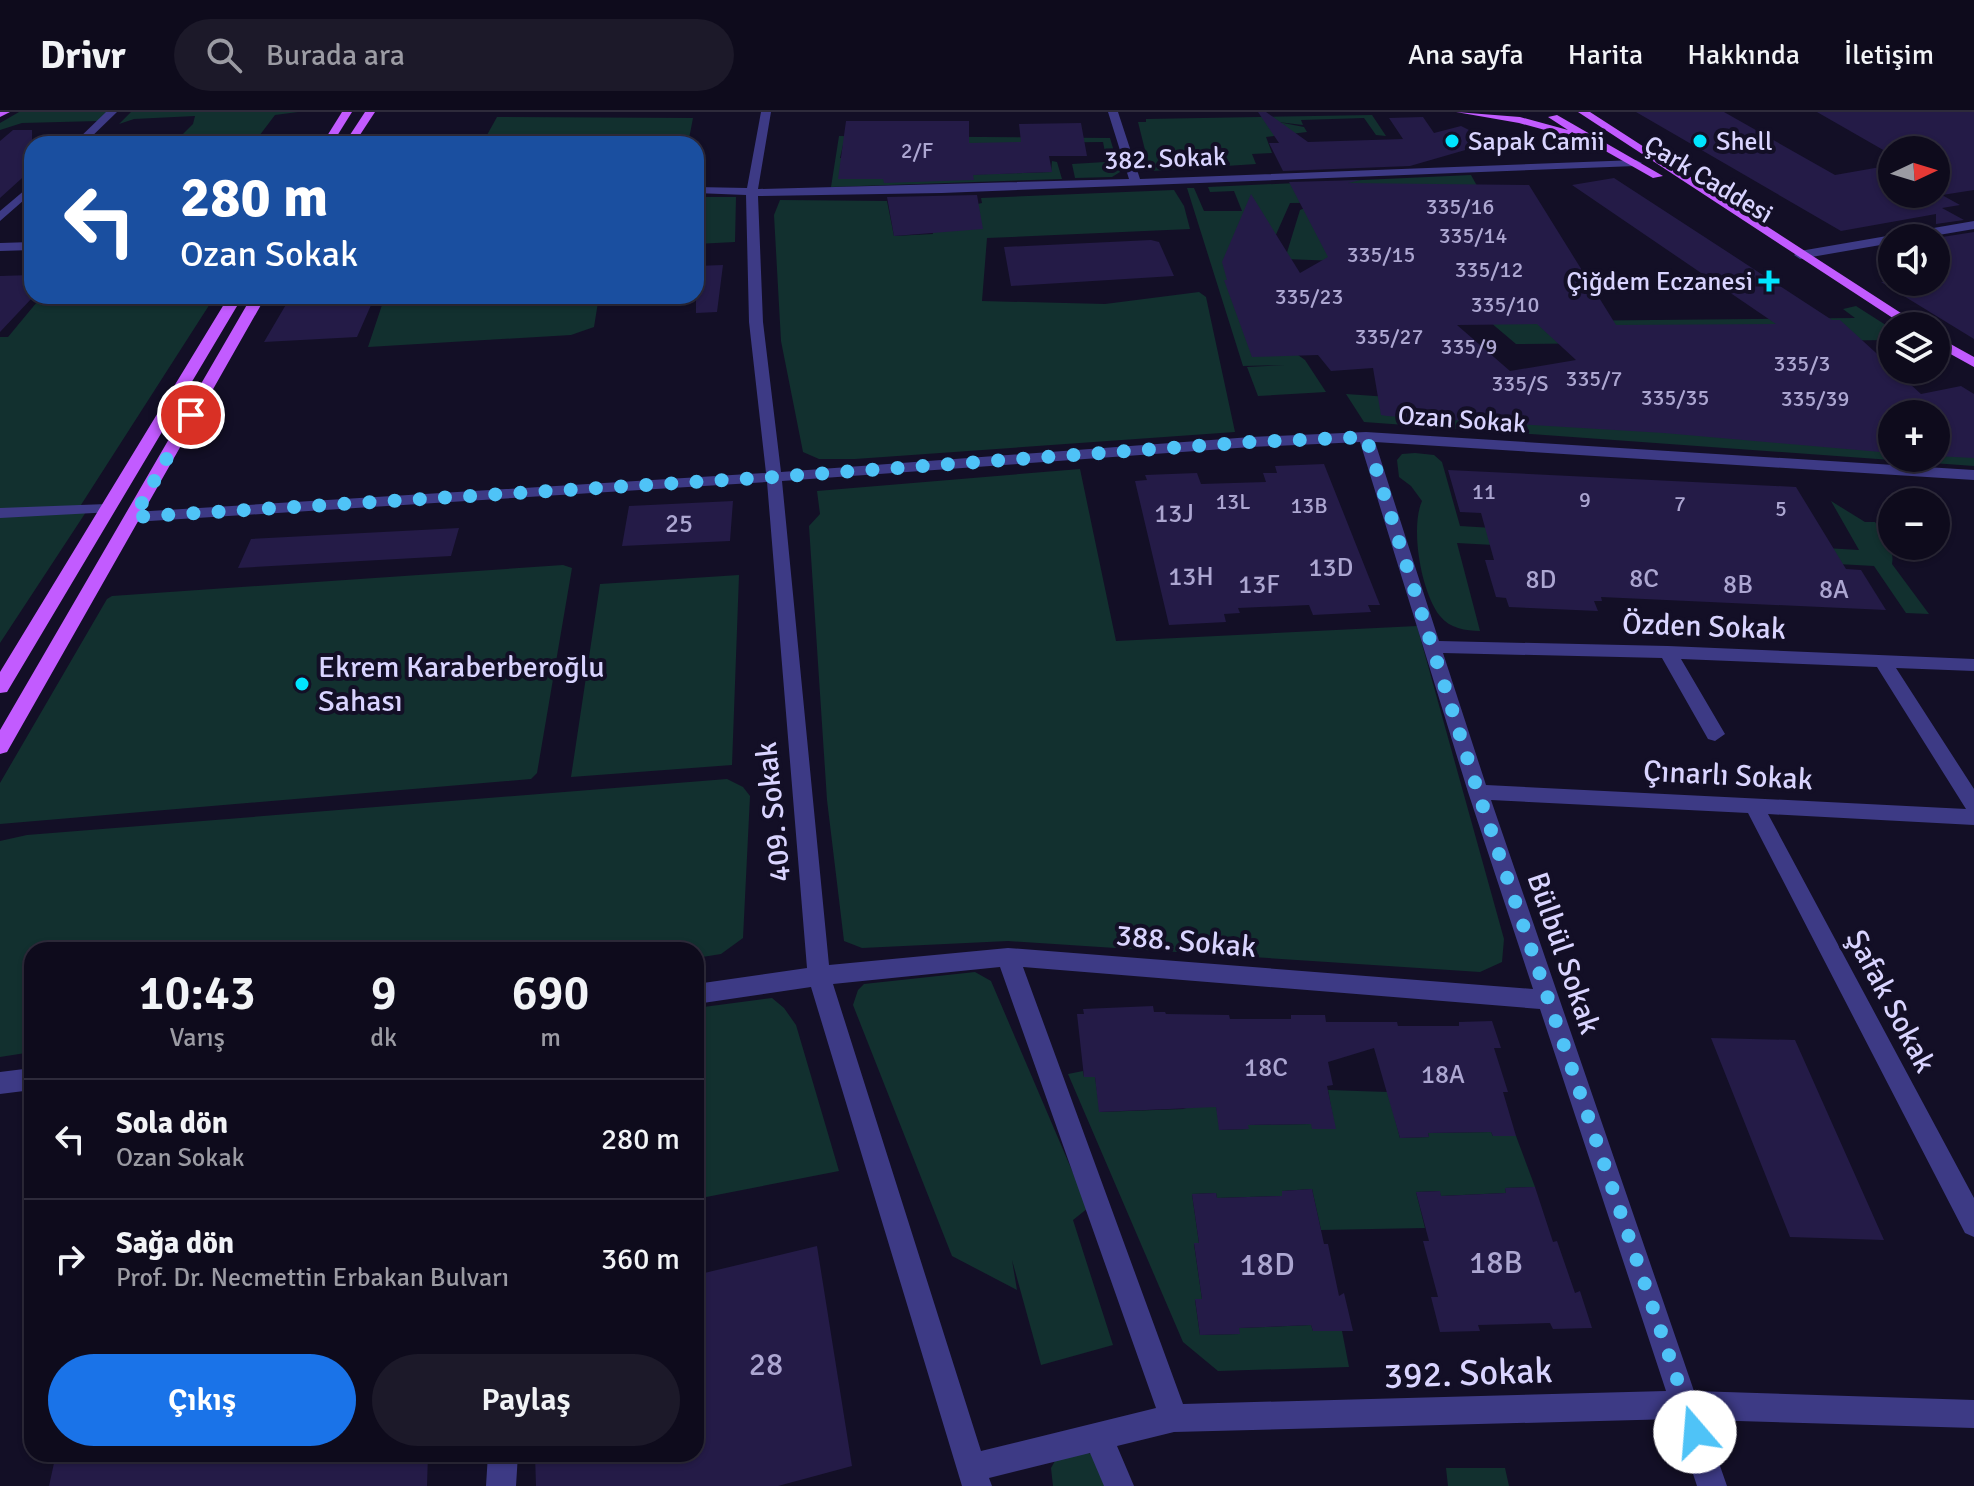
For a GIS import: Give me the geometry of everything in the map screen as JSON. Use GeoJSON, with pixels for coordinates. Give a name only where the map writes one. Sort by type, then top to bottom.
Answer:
{"type":"FeatureCollection","features":[{"type":"Feature","properties":{"kind":"main road"},"geometry":{"type":"LineString","coordinates":[[332,136],[347,112]]}},
{"type":"Feature","properties":{"kind":"main road"},"geometry":{"type":"LineString","coordinates":[[354,136],[370,112]]}},
{"type":"Feature","properties":{"kind":"main road"},"geometry":{"type":"LineString","coordinates":[[1461,112],[1520,120],[1611,148]]}},
{"type":"Feature","properties":{"kind":"main road"},"geometry":{"type":"LineString","coordinates":[[1514,112],[1553,117],[1575,112]]}},
{"type":"Feature","properties":{"kind":"main road","name":"Çark Caddesi"},"geometry":{"type":"LineString","coordinates":[[1583,112],[1892,312]]}},
{"type":"Feature","properties":{"kind":"main road","name":"Çark Caddesi"},"geometry":{"type":"LineString","coordinates":[[1553,117],[1611,148],[1769,243],[1800,255]]}},
{"type":"Feature","properties":{"kind":"main road"},"geometry":{"type":"LineString","coordinates":[[0,687],[231,304]]}},
{"type":"Feature","properties":{"kind":"main road"},"geometry":{"type":"LineString","coordinates":[[0,747],[254,304]]}},
{"type":"Feature","properties":{"kind":"main road"},"geometry":{"type":"LineString","coordinates":[[1950,348],[1974,363]]}},
{"type":"Feature","properties":{"kind":"street"},"geometry":{"type":"LineString","coordinates":[[86,136],[112,112]]}},
{"type":"Feature","properties":{"kind":"street","name":"409. Sokak"},"geometry":{"type":"LineString","coordinates":[[766,112],[752,191],[756,322],[774,477],[819,976],[974,1477]]}},
{"type":"Feature","properties":{"kind":"street"},"geometry":{"type":"LineString","coordinates":[[1113,112],[1135,181]]}},
{"type":"Feature","properties":{"kind":"street","name":"382. Sokak"},"geometry":{"type":"LineString","coordinates":[[704,190],[942,190],[1636,163]]}},
{"type":"Feature","properties":{"kind":"street"},"geometry":{"type":"LineString","coordinates":[[0,217],[24,194]]}},
{"type":"Feature","properties":{"kind":"street"},"geometry":{"type":"LineString","coordinates":[[1950,229],[1974,225]]}},
{"type":"Feature","properties":{"kind":"street"},"geometry":{"type":"LineString","coordinates":[[1800,255],[1878,241]]}},
{"type":"Feature","properties":{"kind":"street"},"geometry":{"type":"LineString","coordinates":[[0,247],[24,246]]}},
{"type":"Feature","properties":{"kind":"street","name":"Ozan Sokak"},"geometry":{"type":"LineString","coordinates":[[134,517],[774,477],[1251,442],[1366,437],[1974,475]]}},
{"type":"Feature","properties":{"kind":"street","name":"Bülbül Sokak"},"geometry":{"type":"LineString","coordinates":[[1366,437],[1478,792],[1712,1486]]}},
{"type":"Feature","properties":{"kind":"street"},"geometry":{"type":"LineString","coordinates":[[0,513],[107,509]]}},
{"type":"Feature","properties":{"kind":"street","name":"Özden Sokak"},"geometry":{"type":"LineString","coordinates":[[1432,647],[1668,652],[1974,665]]}},
{"type":"Feature","properties":{"kind":"street"},"geometry":{"type":"LineString","coordinates":[[1668,652],[1715,734]]}},
{"type":"Feature","properties":{"kind":"street"},"geometry":{"type":"LineString","coordinates":[[1882,661],[1974,805]]}},
{"type":"Feature","properties":{"kind":"street","name":"Çınarlı Sokak"},"geometry":{"type":"LineString","coordinates":[[1478,792],[1974,817]]}},
{"type":"Feature","properties":{"kind":"street","name":"Şafak Sokak"},"geometry":{"type":"LineString","coordinates":[[1754,806],[1974,1224]]}},
{"type":"Feature","properties":{"kind":"street"},"geometry":{"type":"LineString","coordinates":[[1008,957],[1174,1418]]}},
{"type":"Feature","properties":{"kind":"street","name":"388. Sokak"},"geometry":{"type":"LineString","coordinates":[[704,993],[819,976],[1008,957],[1549,1000]]}},
{"type":"Feature","properties":{"kind":"street"},"geometry":{"type":"LineString","coordinates":[[0,1083],[24,1080]]}},
{"type":"Feature","properties":{"kind":"street","name":"392. Sokak"},"geometry":{"type":"LineString","coordinates":[[974,1477],[1098,1437],[1174,1418],[1686,1405],[1974,1414]]}},
{"type":"Feature","properties":{"kind":"street"},"geometry":{"type":"LineString","coordinates":[[1098,1437],[1119,1486]]}},
{"type":"Feature","properties":{"kind":"street"},"geometry":{"type":"LineString","coordinates":[[501,1486],[502,1462]]}},
{"type":"Feature","properties":{"kind":"green space"},"geometry":{"type":"Polygon","coordinates":[[[19,112],[107,112],[99,121],[22,123],[0,130],[0,123],[19,112]]]}},
{"type":"Feature","properties":{"kind":"green space"},"geometry":{"type":"Polygon","coordinates":[[[131,112],[298,112],[275,115],[259,136],[181,136],[193,124],[195,116],[134,119],[119,124],[131,112]]]}},
{"type":"Feature","properties":{"kind":"green space"},"geometry":{"type":"Polygon","coordinates":[[[1372,115],[1386,136],[1376,135],[1364,118],[1301,120],[1303,125],[1278,122],[1304,127],[1307,132],[1266,137],[1272,153],[1252,154],[1256,164],[1151,171],[1140,165],[1148,162],[1138,122],[1146,122],[1146,119],[1372,115]]]}},
{"type":"Feature","properties":{"kind":"green space"},"geometry":{"type":"Polygon","coordinates":[[[497,117],[693,118],[690,136],[486,136],[497,117]]]}},
{"type":"Feature","properties":{"kind":"green space"},"geometry":{"type":"Polygon","coordinates":[[[839,136],[1110,138],[1120,172],[1112,177],[1075,178],[1072,164],[1105,162],[1110,158],[1106,157],[1103,142],[843,145],[840,158],[850,158],[839,179],[1051,172],[1052,161],[1057,162],[1062,179],[831,187],[839,136]]]}},
{"type":"Feature","properties":{"kind":"green space"},"geometry":{"type":"Polygon","coordinates":[[[1471,175],[1552,321],[1855,318],[1843,309],[1856,306],[1878,320],[1878,340],[1516,344],[1490,322],[1419,202],[1290,203],[1274,239],[1298,355],[1305,360],[1326,392],[1258,396],[1247,367],[1285,365],[1243,366],[1187,188],[1194,188],[1204,211],[1242,211],[1234,191],[1210,192],[1208,187],[1471,175]]]}},
{"type":"Feature","properties":{"kind":"green space"},"geometry":{"type":"Polygon","coordinates":[[[1174,190],[1184,206],[1190,229],[987,238],[982,301],[1105,304],[1199,292],[1206,297],[1235,432],[855,459],[819,459],[803,452],[781,341],[774,215],[780,200],[887,201],[894,236],[933,234],[929,214],[982,203],[981,198],[1174,190]]]}},
{"type":"Feature","properties":{"kind":"green space"},"geometry":{"type":"Polygon","coordinates":[[[704,197],[736,197],[735,242],[704,244],[704,197]]]}},
{"type":"Feature","properties":{"kind":"green space"},"geometry":{"type":"Polygon","coordinates":[[[1305,208],[1416,264],[1285,259],[1300,210],[1305,208]]]}},
{"type":"Feature","properties":{"kind":"green space"},"geometry":{"type":"Polygon","coordinates":[[[35,304],[210,304],[79,508],[0,509],[0,337],[8,337],[35,304]]]}},
{"type":"Feature","properties":{"kind":"green space"},"geometry":{"type":"Polygon","coordinates":[[[382,304],[598,304],[594,327],[571,335],[368,347],[382,304]]]}},
{"type":"Feature","properties":{"kind":"green space"},"geometry":{"type":"Polygon","coordinates":[[[1346,394],[1878,431],[1878,459],[1364,422],[1346,394]]]}},
{"type":"Feature","properties":{"kind":"green space"},"geometry":{"type":"Polygon","coordinates":[[[1950,435],[1974,436],[1974,466],[1950,464],[1950,435]]]}},
{"type":"Feature","properties":{"kind":"green space"},"geometry":{"type":"Polygon","coordinates":[[[1402,454],[1434,455],[1442,462],[1460,526],[1859,550],[1831,501],[1865,522],[1875,522],[1878,526],[1878,560],[1892,560],[1929,614],[1906,613],[1874,566],[1457,543],[1480,631],[1458,628],[1440,616],[1427,592],[1417,543],[1422,501],[1411,486],[1399,477],[1397,460],[1402,454]]]}},
{"type":"Feature","properties":{"kind":"green space"},"geometry":{"type":"Polygon","coordinates":[[[1080,469],[1116,641],[1417,626],[1504,939],[1502,962],[1480,972],[1008,941],[862,948],[844,941],[827,800],[809,526],[820,514],[817,491],[1080,469]]]}},
{"type":"Feature","properties":{"kind":"green space"},"geometry":{"type":"Polygon","coordinates":[[[86,512],[0,643],[0,514],[86,512]]]}},
{"type":"Feature","properties":{"kind":"green space","name":"Ekrem Karaberberoğlu Sahası"},"geometry":{"type":"Polygon","coordinates":[[[563,565],[572,568],[537,773],[531,779],[0,824],[0,783],[107,599],[112,596],[563,565]]]}},
{"type":"Feature","properties":{"kind":"green space"},"geometry":{"type":"Polygon","coordinates":[[[739,575],[732,765],[571,777],[600,584],[739,575]]]}},
{"type":"Feature","properties":{"kind":"green space"},"geometry":{"type":"Polygon","coordinates":[[[727,779],[743,787],[750,796],[743,938],[721,954],[704,957],[704,942],[24,942],[24,1053],[0,1057],[0,841],[27,835],[727,779]]]}},
{"type":"Feature","properties":{"kind":"green space"},"geometry":{"type":"Polygon","coordinates":[[[975,972],[991,981],[1088,1208],[1073,1220],[1113,1345],[1041,1365],[1012,1260],[1017,1290],[952,1256],[853,1005],[858,990],[864,984],[975,972]]]}},
{"type":"Feature","properties":{"kind":"green space"},"geometry":{"type":"Polygon","coordinates":[[[772,998],[784,1008],[796,1025],[839,1171],[704,1197],[704,1007],[772,998]]]}},
{"type":"Feature","properties":{"kind":"green space"},"geometry":{"type":"Polygon","coordinates":[[[1083,1071],[1084,1077],[1095,1077],[1100,1112],[1183,1109],[1215,1099],[1220,1130],[1248,1129],[1248,1125],[1311,1124],[1335,1129],[1328,1090],[1388,1092],[1400,1138],[1429,1137],[1428,1133],[1491,1132],[1493,1136],[1516,1136],[1535,1187],[1505,1188],[1506,1193],[1441,1196],[1439,1191],[1416,1192],[1425,1228],[1321,1230],[1312,1189],[1282,1191],[1282,1196],[1217,1198],[1216,1193],[1192,1194],[1199,1243],[1194,1244],[1202,1299],[1195,1300],[1200,1335],[1239,1334],[1239,1328],[1311,1325],[1313,1331],[1342,1331],[1349,1367],[1218,1371],[1183,1342],[1068,1074],[1083,1071]]]}},
{"type":"Feature","properties":{"kind":"green space"},"geometry":{"type":"Polygon","coordinates":[[[1073,1448],[1091,1454],[1105,1486],[1053,1486],[1051,1468],[1060,1452],[1073,1448]]]}},
{"type":"Feature","properties":{"kind":"green space"},"geometry":{"type":"Polygon","coordinates":[[[1446,1468],[1505,1468],[1509,1486],[1448,1486],[1446,1468]]]}},
{"type":"Feature","properties":{"kind":"building"},"geometry":{"type":"Polygon","coordinates":[[[1258,112],[1266,112],[1308,142],[1403,139],[1389,118],[1423,117],[1434,133],[1461,126],[1493,142],[1410,166],[1283,171],[1269,143],[1279,143],[1258,112]]]}},
{"type":"Feature","properties":{"kind":"building"},"geometry":{"type":"Polygon","coordinates":[[[1636,112],[1724,112],[1835,175],[1878,167],[1878,208],[1942,208],[1964,220],[1936,224],[1936,214],[1841,231],[1636,112]]]}},
{"type":"Feature","properties":{"kind":"building"},"geometry":{"type":"Polygon","coordinates":[[[1817,112],[1974,112],[1974,190],[1950,194],[1950,136],[1878,136],[1878,147],[1817,112]]]}},
{"type":"Feature","properties":{"kind":"building"},"geometry":{"type":"Polygon","coordinates":[[[846,121],[969,121],[969,143],[1021,142],[1019,124],[1081,123],[1087,156],[1049,156],[1052,172],[973,175],[974,180],[884,183],[883,179],[838,179],[846,121]]]}},
{"type":"Feature","properties":{"kind":"building"},"geometry":{"type":"Polygon","coordinates":[[[13,130],[32,130],[32,136],[24,136],[24,176],[0,198],[0,141],[13,130]]]}},
{"type":"Feature","properties":{"kind":"building"},"geometry":{"type":"Polygon","coordinates":[[[1614,178],[1832,320],[1840,320],[1878,355],[1878,384],[1910,384],[1921,394],[1961,386],[1974,394],[1974,458],[1950,457],[1950,400],[1878,400],[1878,452],[1664,433],[1381,415],[1373,368],[1331,371],[1318,355],[1252,357],[1224,280],[1227,280],[1222,262],[1251,194],[1300,273],[1328,257],[1289,182],[1361,180],[1348,183],[1529,185],[1616,325],[1776,324],[1572,185],[1614,178]],[[1537,324],[1457,325],[1510,371],[1576,360],[1537,324]]]}},
{"type":"Feature","properties":{"kind":"building"},"geometry":{"type":"Polygon","coordinates":[[[977,195],[983,229],[894,236],[887,197],[977,195]]]}},
{"type":"Feature","properties":{"kind":"building"},"geometry":{"type":"Polygon","coordinates":[[[1974,232],[1974,339],[1950,324],[1950,312],[1930,312],[1904,296],[1950,296],[1950,236],[1974,232]]]}},
{"type":"Feature","properties":{"kind":"building"},"geometry":{"type":"Polygon","coordinates":[[[1159,242],[1174,276],[1011,286],[1004,247],[1159,242]]]}},
{"type":"Feature","properties":{"kind":"building"},"geometry":{"type":"Polygon","coordinates":[[[723,265],[717,312],[696,313],[696,304],[704,304],[704,266],[723,265]]]}},
{"type":"Feature","properties":{"kind":"building"},"geometry":{"type":"Polygon","coordinates":[[[24,275],[26,304],[0,332],[0,276],[24,275]]]}},
{"type":"Feature","properties":{"kind":"building"},"geometry":{"type":"Polygon","coordinates":[[[286,304],[371,304],[357,337],[264,342],[286,304]]]}},
{"type":"Feature","properties":{"kind":"building"},"geometry":{"type":"Polygon","coordinates":[[[1324,464],[1380,605],[1368,605],[1371,612],[1313,615],[1309,605],[1238,608],[1240,613],[1224,614],[1226,622],[1169,625],[1135,481],[1147,480],[1145,475],[1197,473],[1201,484],[1266,482],[1263,473],[1277,473],[1275,466],[1324,464]]]}},
{"type":"Feature","properties":{"kind":"building"},"geometry":{"type":"Polygon","coordinates":[[[1448,470],[1796,487],[1846,569],[1861,570],[1886,610],[1601,597],[1602,601],[1594,601],[1598,611],[1509,607],[1506,598],[1496,597],[1485,560],[1494,560],[1481,513],[1460,512],[1448,470]]]}},
{"type":"Feature","properties":{"kind":"building"},"geometry":{"type":"Polygon","coordinates":[[[733,501],[730,541],[622,546],[629,506],[733,501]]]}},
{"type":"Feature","properties":{"kind":"building"},"geometry":{"type":"Polygon","coordinates":[[[459,528],[451,556],[238,568],[251,539],[459,528]]]}},
{"type":"Feature","properties":{"kind":"building"},"geometry":{"type":"Polygon","coordinates":[[[1153,1006],[1154,1012],[1229,1015],[1230,1019],[1291,1019],[1291,1015],[1325,1015],[1326,1022],[1397,1022],[1398,1026],[1459,1026],[1459,1022],[1492,1021],[1501,1048],[1494,1048],[1508,1092],[1503,1092],[1516,1136],[1493,1136],[1491,1132],[1428,1133],[1429,1137],[1400,1138],[1374,1048],[1328,1062],[1333,1085],[1327,1086],[1336,1129],[1312,1129],[1311,1124],[1248,1125],[1249,1129],[1219,1130],[1216,1107],[1099,1112],[1095,1077],[1084,1077],[1077,1014],[1084,1014],[1083,1009],[1153,1006]]]}},
{"type":"Feature","properties":{"kind":"building"},"geometry":{"type":"Polygon","coordinates":[[[1711,1038],[1795,1040],[1884,1240],[1790,1237],[1711,1038]]]}},
{"type":"Feature","properties":{"kind":"building"},"geometry":{"type":"Polygon","coordinates":[[[1535,1187],[1553,1242],[1557,1241],[1575,1293],[1580,1291],[1592,1328],[1553,1329],[1550,1323],[1478,1325],[1480,1331],[1440,1332],[1431,1297],[1438,1297],[1423,1241],[1429,1241],[1416,1192],[1440,1191],[1441,1196],[1506,1193],[1505,1188],[1535,1187]]]}},
{"type":"Feature","properties":{"kind":"building"},"geometry":{"type":"Polygon","coordinates":[[[1312,1189],[1339,1296],[1344,1293],[1353,1331],[1313,1331],[1311,1325],[1239,1328],[1240,1334],[1200,1335],[1195,1299],[1202,1299],[1194,1243],[1199,1243],[1192,1194],[1216,1193],[1217,1198],[1282,1196],[1282,1191],[1312,1189]]]}},
{"type":"Feature","properties":{"kind":"building"},"geometry":{"type":"Polygon","coordinates":[[[817,1246],[852,1466],[778,1486],[536,1486],[535,1462],[704,1462],[704,1273],[817,1246]]]}},
{"type":"Feature","properties":{"kind":"building"},"geometry":{"type":"Polygon","coordinates":[[[54,1462],[428,1462],[427,1486],[49,1486],[54,1462]]]}},
{"type":"Feature","properties":{"kind":"place","name":"Sapak Camii"},"geometry":{"type":"Point","coordinates":[1452,141]}},
{"type":"Feature","properties":{"kind":"place","name":"Shell"},"geometry":{"type":"Point","coordinates":[1700,141]}},
{"type":"Feature","properties":{"kind":"place","name":"Çiğdem Eczanesi"},"geometry":{"type":"Point","coordinates":[1769,281]}},
{"type":"Feature","properties":{"kind":"place","name":"Ekrem Karaberberoğlu Sahası"},"geometry":{"type":"Point","coordinates":[302,684]}},
{"type":"Feature","properties":{"kind":"route"},"geometry":{"type":"LineString","coordinates":[[191,415],[134,517],[774,477],[1251,442],[1366,437],[1478,792],[1695,1432]]}}]}
